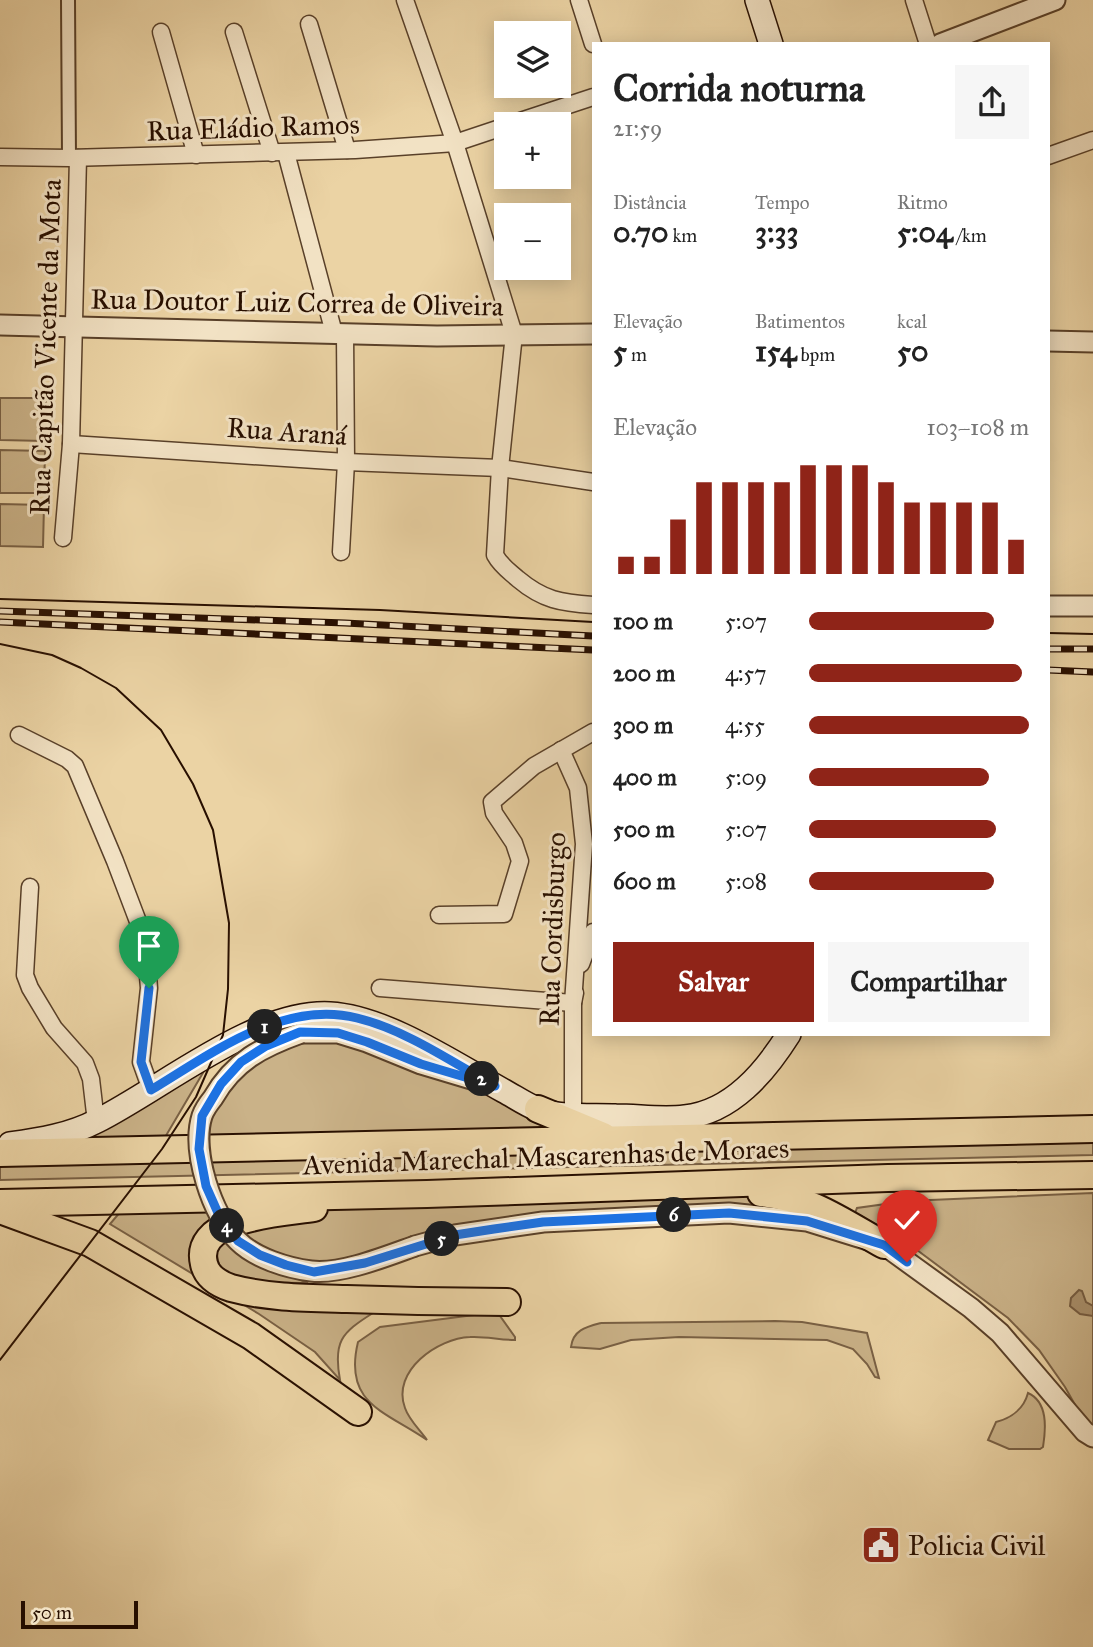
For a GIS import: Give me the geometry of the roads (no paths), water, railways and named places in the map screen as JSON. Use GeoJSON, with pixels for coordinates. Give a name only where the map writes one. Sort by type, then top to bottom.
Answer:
{"type":"FeatureCollection","features":[{"type":"Feature","properties":{"kind":"highway"},"geometry":{"type":"LineString","coordinates":[[538,1109],[615,1140]]}},
{"type":"Feature","properties":{"kind":"highway","name":"Avenida Marechal Mascarenhas de Moraes"},"geometry":{"type":"LineString","coordinates":[[0,1153],[1093,1129]]}},
{"type":"Feature","properties":{"kind":"highway","name":"Avenida Marechal Mascarenhas de Moraes"},"geometry":{"type":"LineString","coordinates":[[0,1203],[1093,1175]]}},
{"type":"Feature","properties":{"kind":"highway"},"geometry":{"type":"LineString","coordinates":[[672,1184],[783,1195],[812,1204],[884,1245]]}},
{"type":"Feature","properties":{"kind":"highway"},"geometry":{"type":"LineString","coordinates":[[388,1193],[236,1221],[212,1234],[205,1245],[204,1263],[210,1278],[227,1287],[252,1292],[315,1298],[507,1302]]}},
{"type":"Feature","properties":{"kind":"highway"},"geometry":{"type":"LineString","coordinates":[[0,1210],[90,1243],[251,1336],[358,1412]]}},
{"type":"Feature","properties":{"kind":"main road"},"geometry":{"type":"LineString","coordinates":[[757,0],[764,42]]}},
{"type":"Feature","properties":{"kind":"main road"},"geometry":{"type":"LineString","coordinates":[[0,1146],[65,1134],[96,1122],[218,1050],[278,1021],[301,1016],[330,1014],[358,1018],[403,1036],[538,1109],[573,1115],[685,1117],[716,1108],[746,1089],[775,1056],[788,1036]]}},
{"type":"Feature","properties":{"kind":"street","name":"Rua Capitão Vicente da Mota"},"geometry":{"type":"LineString","coordinates":[[63,538],[71,444],[73,325],[74,158],[68,0]]}},
{"type":"Feature","properties":{"kind":"street"},"geometry":{"type":"LineString","coordinates":[[405,0],[455,143],[514,334],[500,468],[495,555],[500,564],[533,592],[551,600],[592,605]]}},
{"type":"Feature","properties":{"kind":"street"},"geometry":{"type":"LineString","coordinates":[[579,0],[592,42]]}},
{"type":"Feature","properties":{"kind":"street"},"geometry":{"type":"LineString","coordinates":[[914,0],[927,42]]}},
{"type":"Feature","properties":{"kind":"street"},"geometry":{"type":"LineString","coordinates":[[945,42],[1055,0]]}},
{"type":"Feature","properties":{"kind":"street"},"geometry":{"type":"LineString","coordinates":[[310,24],[347,150]]}},
{"type":"Feature","properties":{"kind":"street"},"geometry":{"type":"LineString","coordinates":[[161,32],[196,155]]}},
{"type":"Feature","properties":{"kind":"street"},"geometry":{"type":"LineString","coordinates":[[234,32],[279,153],[340,333],[346,462],[341,552]]}},
{"type":"Feature","properties":{"kind":"street"},"geometry":{"type":"LineString","coordinates":[[548,112],[592,97]]}},
{"type":"Feature","properties":{"kind":"street","name":"Rua Eládio Ramos"},"geometry":{"type":"LineString","coordinates":[[0,157],[74,158],[347,150],[455,143],[494,130]]}},
{"type":"Feature","properties":{"kind":"street"},"geometry":{"type":"LineString","coordinates":[[1050,155],[1093,140]]}},
{"type":"Feature","properties":{"kind":"street","name":"Rua Doutor Luiz Correa de Oliveira"},"geometry":{"type":"LineString","coordinates":[[0,325],[437,336],[592,334]]}},
{"type":"Feature","properties":{"kind":"street"},"geometry":{"type":"LineString","coordinates":[[1050,341],[1093,342]]}},
{"type":"Feature","properties":{"kind":"street","name":"Rua Araná"},"geometry":{"type":"LineString","coordinates":[[71,444],[346,462],[500,468],[592,482]]}},
{"type":"Feature","properties":{"kind":"street"},"geometry":{"type":"LineString","coordinates":[[1050,606],[1093,606]]}},
{"type":"Feature","properties":{"kind":"street"},"geometry":{"type":"LineString","coordinates":[[439,915],[498,916],[506,911],[520,861],[514,843],[494,813],[492,802],[534,766],[592,733]]}},
{"type":"Feature","properties":{"kind":"street"},"geometry":{"type":"LineString","coordinates":[[19,735],[67,759],[75,766],[145,940],[149,988],[141,1062],[151,1090]]}},
{"type":"Feature","properties":{"kind":"street","name":"Rua Cordisburgo"},"geometry":{"type":"LineString","coordinates":[[561,750],[578,788],[584,845],[573,1003],[573,1115]]}},
{"type":"Feature","properties":{"kind":"street"},"geometry":{"type":"LineString","coordinates":[[30,887],[25,975],[54,1028],[85,1063],[91,1079],[96,1122]]}},
{"type":"Feature","properties":{"kind":"street"},"geometry":{"type":"LineString","coordinates":[[380,988],[573,1003],[581,963],[592,935]]}},
{"type":"Feature","properties":{"kind":"street"},"geometry":{"type":"LineString","coordinates":[[495,1086],[421,1064],[338,1033],[300,1032],[266,1046],[241,1062],[221,1084],[202,1116],[199,1149],[206,1186],[218,1213],[238,1241],[260,1255],[314,1272],[365,1263],[455,1235],[543,1222],[729,1213],[807,1221],[884,1245],[971,1308],[1000,1333],[1085,1432],[1093,1437]]}},
{"type":"Feature","properties":{"kind":"tram line"},"geometry":{"type":"LineString","coordinates":[[0,599],[380,610],[592,622]]}},
{"type":"Feature","properties":{"kind":"tram line"},"geometry":{"type":"LineString","coordinates":[[1050,633],[1093,634]]}},
{"type":"Feature","properties":{"kind":"tram line"},"geometry":{"type":"LineString","coordinates":[[0,644],[52,655],[81,668],[116,688],[161,730],[193,784],[213,830],[229,923],[228,989],[223,1035],[196,1097],[162,1149],[0,1360]]}},
{"type":"Feature","properties":{"kind":"railway"},"geometry":{"type":"LineString","coordinates":[[0,611],[345,623],[592,636]]}},
{"type":"Feature","properties":{"kind":"railway"},"geometry":{"type":"LineString","coordinates":[[0,622],[592,650]]}},
{"type":"Feature","properties":{"kind":"railway"},"geometry":{"type":"LineString","coordinates":[[1050,649],[1093,649]]}},
{"type":"Feature","properties":{"kind":"railway"},"geometry":{"type":"LineString","coordinates":[[1050,670],[1093,672]]}},
{"type":"Feature","properties":{"kind":"place","name":"Policia Civil"},"geometry":{"type":"Point","coordinates":[881,1545]}}]}
